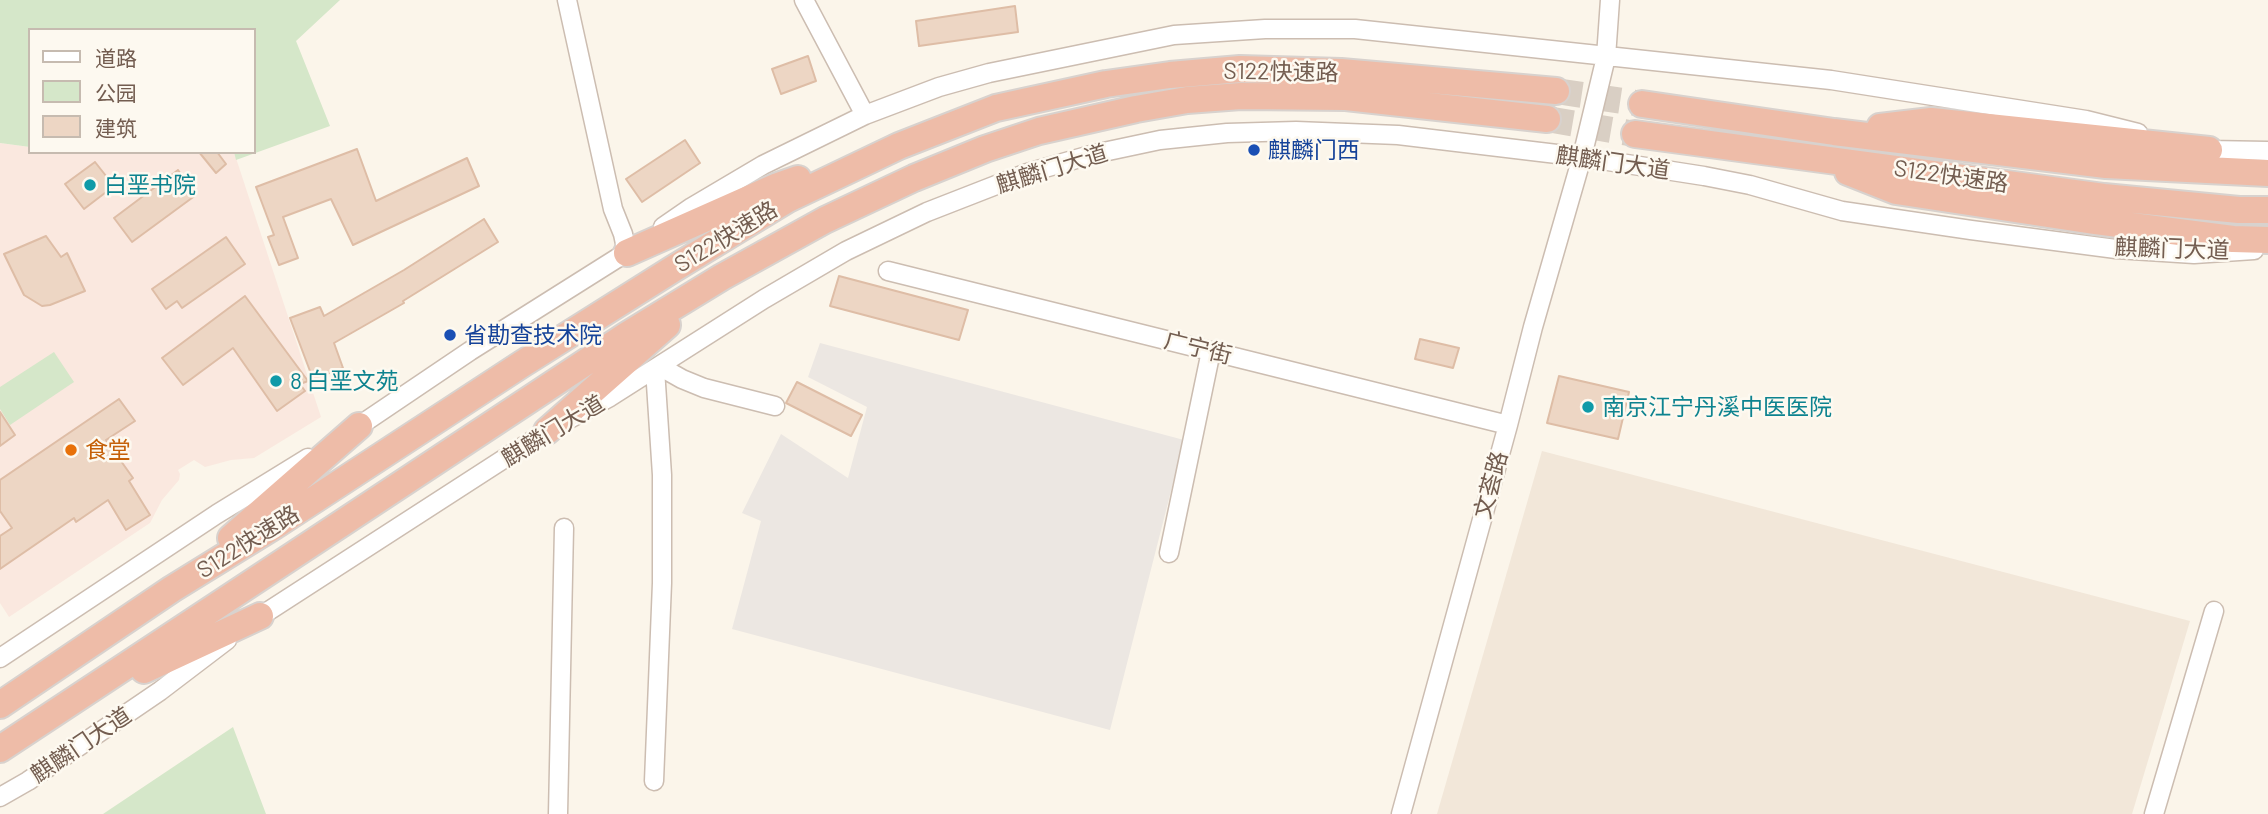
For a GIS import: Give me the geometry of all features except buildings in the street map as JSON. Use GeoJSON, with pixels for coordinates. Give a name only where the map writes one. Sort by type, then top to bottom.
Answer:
{"type":"FeatureCollection","features":[{"type":"Feature","properties":{"kind":"highway","name":"S122快速路"},"geometry":{"type":"LineString","coordinates":[[0,705],[172,589],[788,199],[900,146],[996,108],[1106,84],[1240,69],[1341,72],[1556,91]]}},
{"type":"Feature","properties":{"kind":"highway","name":"S122快速路"},"geometry":{"type":"LineString","coordinates":[[0,749],[627,335],[722,277],[825,220],[914,178],[985,149],[1039,131],[1136,109],[1187,100],[1241,96],[1346,97],[1547,119]]}},
{"type":"Feature","properties":{"kind":"highway","name":"S122快速路"},"geometry":{"type":"LineString","coordinates":[[1642,104],[1834,132],[2106,165],[2268,173]]}},
{"type":"Feature","properties":{"kind":"highway"},"geometry":{"type":"LineString","coordinates":[[1834,132],[1931,121],[2209,150]]}},
{"type":"Feature","properties":{"kind":"highway","name":"S122快速路"},"geometry":{"type":"LineString","coordinates":[[1635,134],[2104,197],[2239,210],[2268,210]]}},
{"type":"Feature","properties":{"kind":"highway"},"geometry":{"type":"LineString","coordinates":[[627,253],[778,186],[900,146]]}},
{"type":"Feature","properties":{"kind":"highway"},"geometry":{"type":"LineString","coordinates":[[1807,156],[1896,191],[2094,221],[2233,239],[2268,240]]}},
{"type":"Feature","properties":{"kind":"highway"},"geometry":{"type":"LineString","coordinates":[[547,431],[722,277]]}},
{"type":"Feature","properties":{"kind":"highway"},"geometry":{"type":"LineString","coordinates":[[172,589],[359,426]]}},
{"type":"Feature","properties":{"kind":"highway"},"geometry":{"type":"LineString","coordinates":[[60,709],[260,616]]}},
{"type":"Feature","properties":{"kind":"street"},"geometry":{"type":"LineString","coordinates":[[567,0],[613,209],[627,253]]}},
{"type":"Feature","properties":{"kind":"street"},"geometry":{"type":"LineString","coordinates":[[804,0],[865,115]]}},
{"type":"Feature","properties":{"kind":"street","name":"文荟路"},"geometry":{"type":"LineString","coordinates":[[1401,814],[1508,425],[1532,327],[1582,157],[1606,57],[1610,0]]}},
{"type":"Feature","properties":{"kind":"street"},"geometry":{"type":"LineString","coordinates":[[0,658],[470,351],[627,253],[692,207],[763,165],[865,115],[939,87],[1085,52],[1187,34],[1265,29],[1355,29],[1831,80],[2086,120],[2209,150],[2268,151]]}},
{"type":"Feature","properties":{"kind":"street","name":"麒麟门大道"},"geometry":{"type":"LineString","coordinates":[[0,797],[28,781],[160,691],[260,616],[547,431],[610,397],[764,299],[846,251],[939,207],[1027,173],[1094,154],[1160,140],[1227,133],[1296,131],[1398,135],[1582,157],[1750,185],[1842,211],[1971,230],[2116,249],[2194,254],[2268,250]]}},
{"type":"Feature","properties":{"kind":"street","name":"广宁街"},"geometry":{"type":"LineString","coordinates":[[888,271],[1508,425]]}},
{"type":"Feature","properties":{"kind":"street"},"geometry":{"type":"LineString","coordinates":[[1169,553],[1211,351]]}},
{"type":"Feature","properties":{"kind":"street"},"geometry":{"type":"LineString","coordinates":[[654,781],[662,556],[662,475],[657,367],[704,388],[775,406]]}},
{"type":"Feature","properties":{"kind":"street"},"geometry":{"type":"LineString","coordinates":[[558,814],[564,528]]}},
{"type":"Feature","properties":{"kind":"street"},"geometry":{"type":"LineString","coordinates":[[2154,814],[2214,611]]}},
{"type":"Feature","properties":{"kind":"shaded area"},"geometry":{"type":"Polygon","coordinates":[[[0,143],[28,147],[28,154],[235,154],[321,417],[254,458],[231,460],[205,467],[194,460],[178,470],[179,480],[162,500],[150,523],[9,617],[0,603],[0,143]]]}},
{"type":"Feature","properties":{"kind":"shaded area"},"geometry":{"type":"Polygon","coordinates":[[[820,343],[1184,440],[1110,730],[732,629],[761,521],[742,513],[781,434],[848,478],[867,407],[808,377],[820,343]]]}},
{"type":"Feature","properties":{"kind":"shaded area"},"geometry":{"type":"Polygon","coordinates":[[[1542,451],[2190,621],[2132,814],[1437,814],[1542,451]]]}},
{"type":"Feature","properties":{"kind":"green space"},"geometry":{"type":"Polygon","coordinates":[[[0,0],[340,0],[296,41],[330,126],[256,153],[256,28],[28,28],[28,147],[0,143],[0,0]]]}},
{"type":"Feature","properties":{"kind":"green space"},"geometry":{"type":"Polygon","coordinates":[[[234,154],[253,154],[236,160],[234,154]]]}},
{"type":"Feature","properties":{"kind":"green space"},"geometry":{"type":"Polygon","coordinates":[[[54,352],[74,382],[10,425],[0,409],[0,387],[54,352]]]}},
{"type":"Feature","properties":{"kind":"green space"},"geometry":{"type":"Polygon","coordinates":[[[233,727],[266,814],[103,814],[233,727]]]}},
{"type":"Feature","properties":{"kind":"tunnel"},"geometry":{"type":"LineString","coordinates":[[1556,91],[1642,104]]}},
{"type":"Feature","properties":{"kind":"tunnel"},"geometry":{"type":"LineString","coordinates":[[1547,119],[1635,134]]}},
{"type":"Feature","properties":{"kind":"place","name":"麒麟门西"},"geometry":{"type":"Point","coordinates":[1254,150]}},
{"type":"Feature","properties":{"kind":"place","name":"白垩书院"},"geometry":{"type":"Point","coordinates":[90,185]}},
{"type":"Feature","properties":{"kind":"place","name":"省勘查技术院"},"geometry":{"type":"Point","coordinates":[450,335]}},
{"type":"Feature","properties":{"kind":"place","name":"8 白垩文苑"},"geometry":{"type":"Point","coordinates":[276,381]}},
{"type":"Feature","properties":{"kind":"place","name":"南京江宁丹溪中医医院"},"geometry":{"type":"Point","coordinates":[1588,407]}},
{"type":"Feature","properties":{"kind":"place","name":"食堂"},"geometry":{"type":"Point","coordinates":[71,450]}}]}
